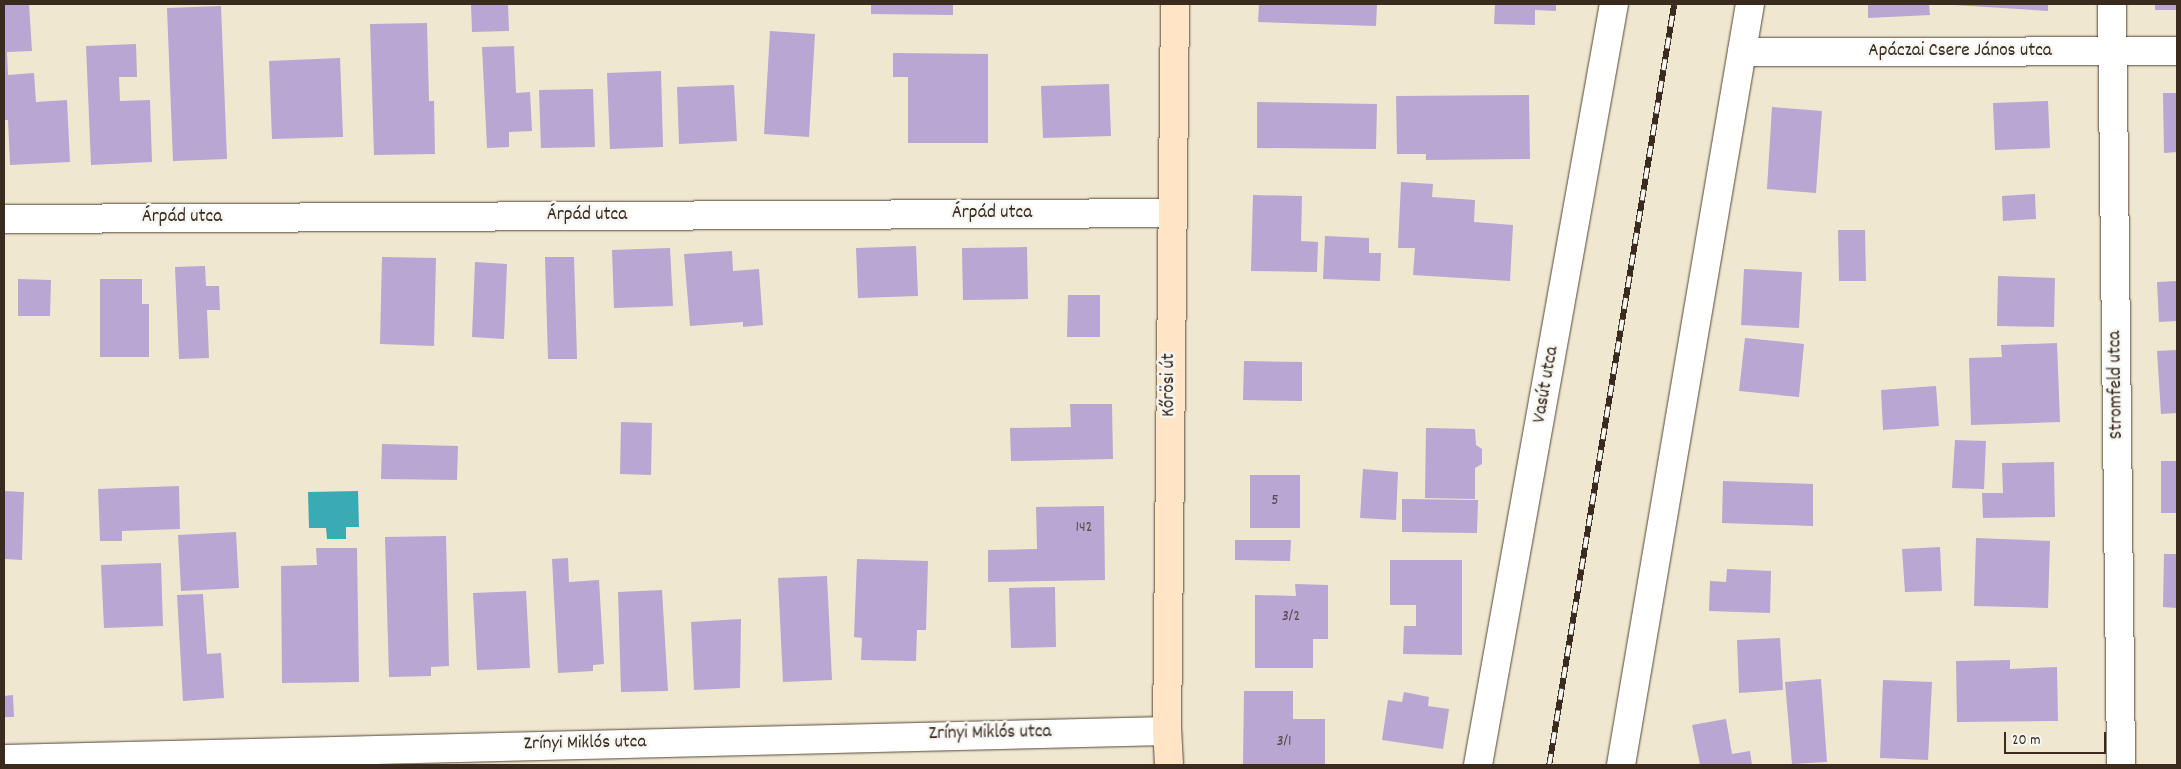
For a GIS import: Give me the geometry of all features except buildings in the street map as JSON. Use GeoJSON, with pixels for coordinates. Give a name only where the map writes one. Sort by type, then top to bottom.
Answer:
{"type":"FeatureCollection","features":[{"type":"Feature","properties":{"kind":"main road","name":"Kőrösi út"},"geometry":{"type":"LineString","coordinates":[[1169,765],[1167,732],[1171,213],[1175,4]]}},
{"type":"Feature","properties":{"kind":"street","name":"Vasút utca"},"geometry":{"type":"LineString","coordinates":[[1478,765],[1614,4]]}},
{"type":"Feature","properties":{"kind":"street"},"geometry":{"type":"LineString","coordinates":[[1621,765],[1750,4]]}},
{"type":"Feature","properties":{"kind":"street","name":"Stromfeld utca"},"geometry":{"type":"LineString","coordinates":[[2112,4],[2121,765]]}},
{"type":"Feature","properties":{"kind":"street","name":"Apáczai Csere János utca"},"geometry":{"type":"LineString","coordinates":[[1742,52],[2177,51]]}},
{"type":"Feature","properties":{"kind":"street","name":"Árpád utca"},"geometry":{"type":"LineString","coordinates":[[4,219],[1171,213]]}},
{"type":"Feature","properties":{"kind":"street","name":"Zrínyi Miklós utca"},"geometry":{"type":"LineString","coordinates":[[4,759],[1167,732]]}},
{"type":"Feature","properties":{"kind":"water"},"geometry":{"type":"Polygon","coordinates":[[[358,491],[359,527],[346,527],[346,539],[327,539],[326,528],[309,528],[308,492],[358,491]]]}},
{"type":"Feature","properties":{"kind":"railway"},"geometry":{"type":"LineString","coordinates":[[1549,765],[1674,4]]}}]}
